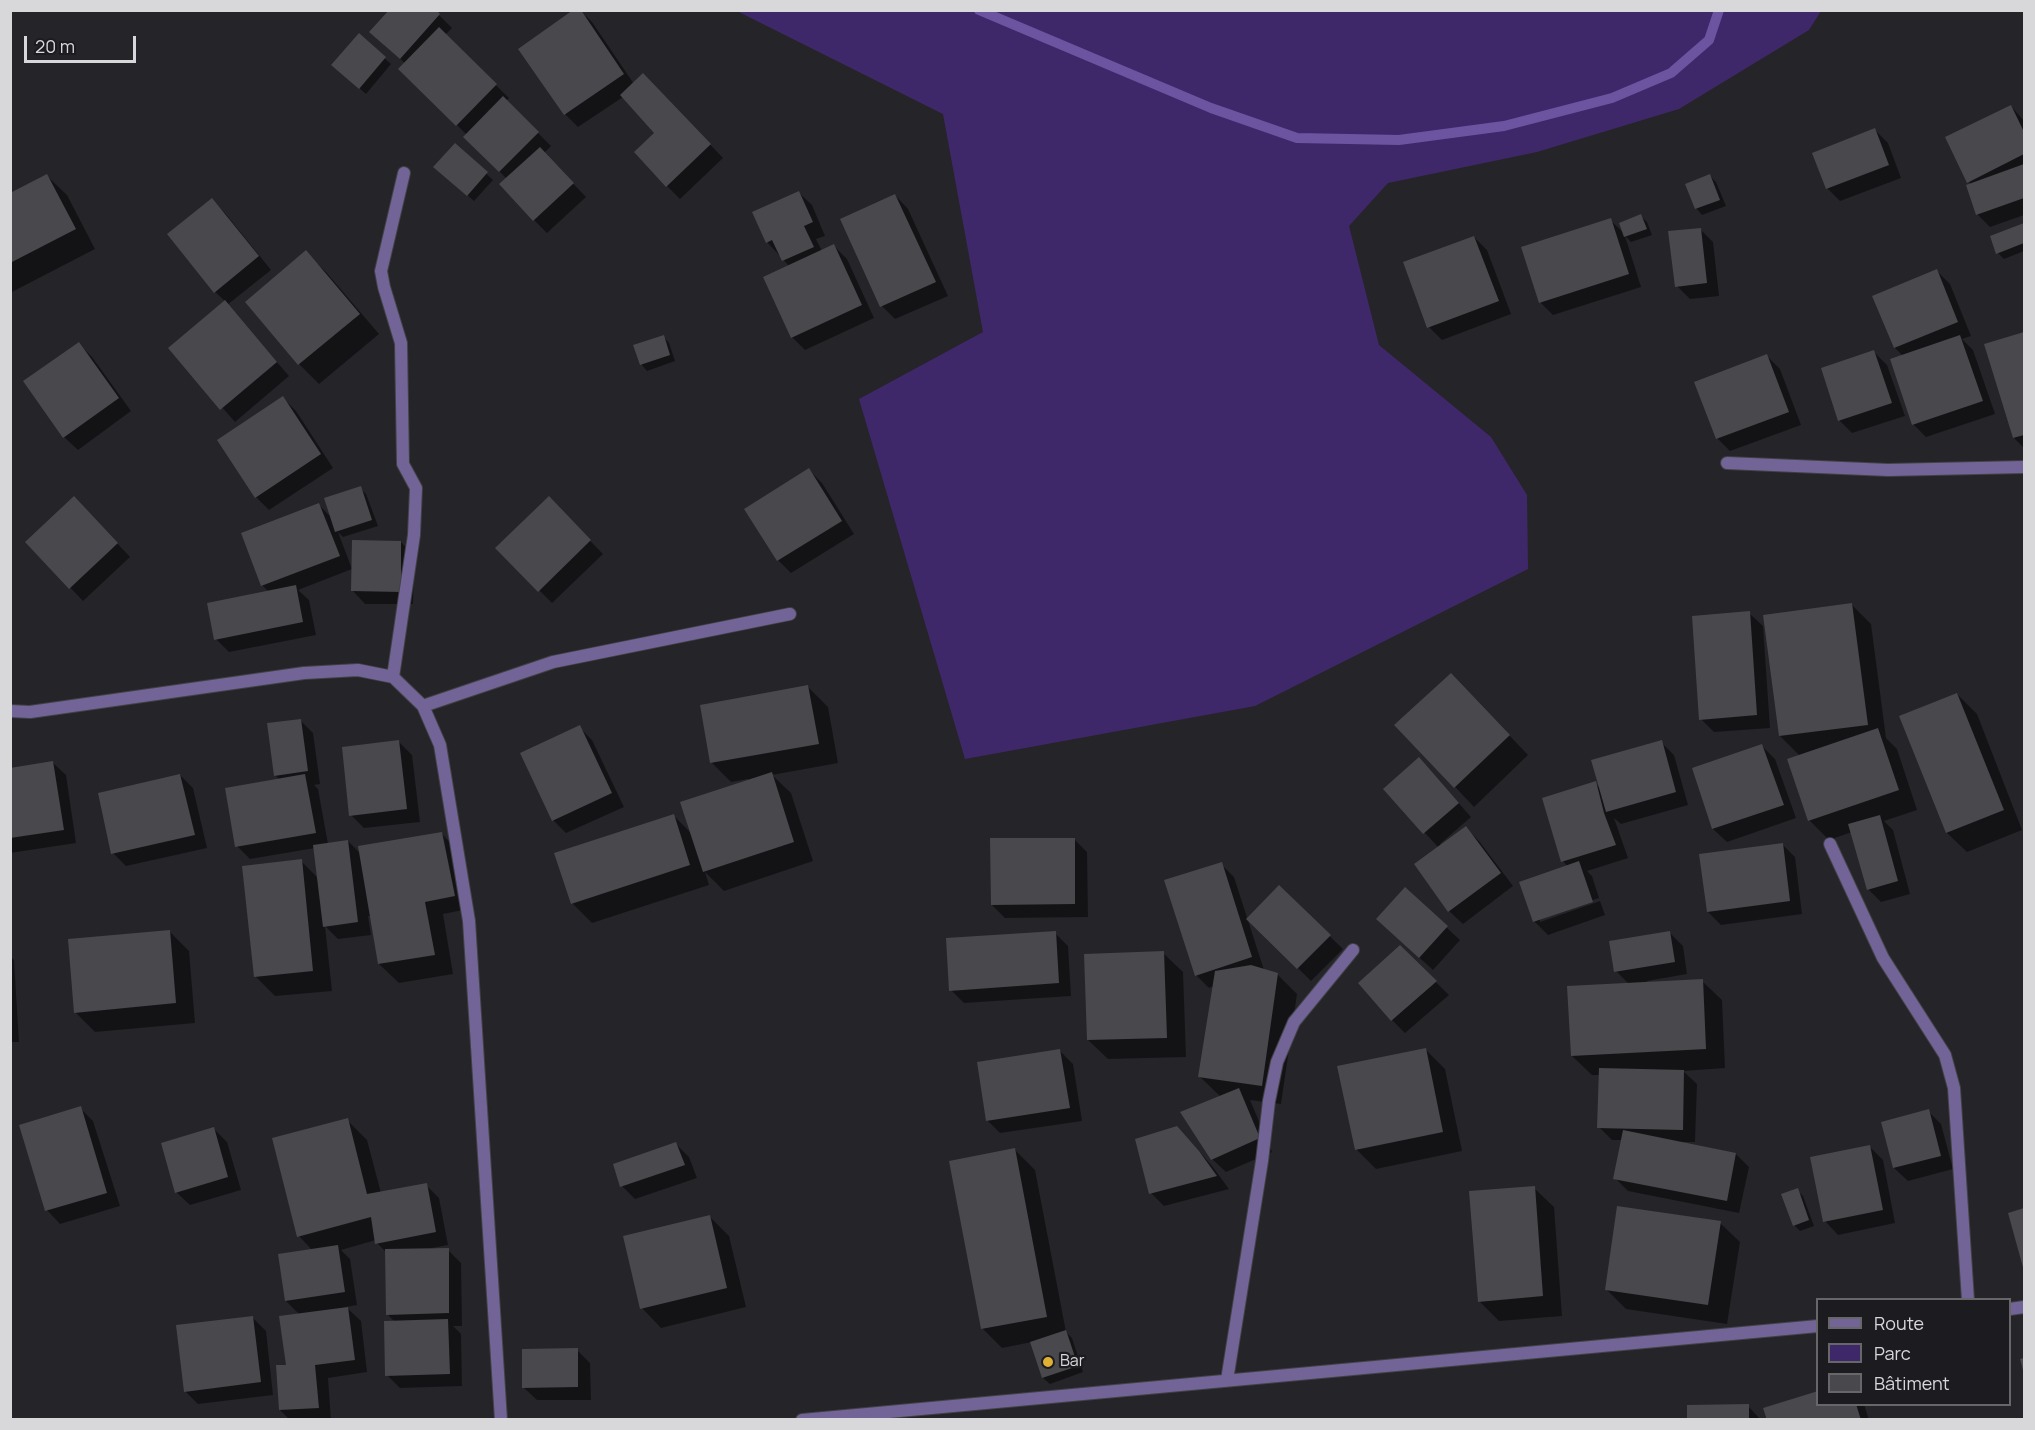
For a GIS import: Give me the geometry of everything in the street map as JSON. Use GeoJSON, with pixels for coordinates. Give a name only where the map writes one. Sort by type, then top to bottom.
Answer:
{"type":"FeatureCollection","features":[{"type":"Feature","properties":{"kind":"street"},"geometry":{"type":"LineString","coordinates":[[393,677],[414,535],[416,488],[403,464],[401,343],[381,271],[404,173]]}},
{"type":"Feature","properties":{"kind":"street"},"geometry":{"type":"LineString","coordinates":[[1726,463],[1888,470],[2025,467]]}},
{"type":"Feature","properties":{"kind":"street"},"geometry":{"type":"LineString","coordinates":[[423,706],[553,662],[790,614]]}},
{"type":"Feature","properties":{"kind":"street"},"geometry":{"type":"LineString","coordinates":[[10,711],[30,711],[304,673],[358,670],[393,677],[423,706],[440,745],[469,921],[501,1419]]}},
{"type":"Feature","properties":{"kind":"street"},"geometry":{"type":"LineString","coordinates":[[1830,844],[1883,958],[1945,1055],[1954,1088],[1968,1298]]}},
{"type":"Feature","properties":{"kind":"street"},"geometry":{"type":"LineString","coordinates":[[1227,1380],[1262,1161],[1269,1101],[1277,1062],[1294,1022],[1353,950]]}},
{"type":"Feature","properties":{"kind":"street"},"geometry":{"type":"LineString","coordinates":[[802,1419],[1816,1326]]}},
{"type":"Feature","properties":{"kind":"green space"},"geometry":{"type":"Polygon","coordinates":[[[737,11],[1821,11],[1809,30],[1679,109],[1537,152],[1388,183],[1349,226],[1379,345],[1491,437],[1527,495],[1528,569],[1255,706],[965,759],[859,399],[983,332],[943,114],[737,11]]]}},
{"type":"Feature","properties":{"kind":"building"},"geometry":{"type":"Polygon","coordinates":[[[389,10],[436,10],[440,14],[400,59],[369,32],[389,10]]]}},
{"type":"Feature","properties":{"kind":"building"},"geometry":{"type":"Polygon","coordinates":[[[573,10],[581,10],[624,74],[564,115],[518,49],[573,10]]]}},
{"type":"Feature","properties":{"kind":"building"},"geometry":{"type":"Polygon","coordinates":[[[439,27],[497,84],[456,126],[398,69],[439,27]]]}},
{"type":"Feature","properties":{"kind":"building"},"geometry":{"type":"Polygon","coordinates":[[[359,33],[386,57],[359,89],[331,65],[359,33]]]}},
{"type":"Feature","properties":{"kind":"building"},"geometry":{"type":"Polygon","coordinates":[[[643,73],[711,144],[666,187],[634,152],[654,133],[620,95],[643,73]]]}},
{"type":"Feature","properties":{"kind":"building"},"geometry":{"type":"Polygon","coordinates":[[[503,96],[539,132],[499,172],[463,137],[503,96]]]}},
{"type":"Feature","properties":{"kind":"building"},"geometry":{"type":"Polygon","coordinates":[[[2011,105],[2024,132],[2024,154],[1967,183],[1945,137],[2011,105]]]}},
{"type":"Feature","properties":{"kind":"building"},"geometry":{"type":"Polygon","coordinates":[[[1875,128],[1889,165],[1826,189],[1812,153],[1875,128]]]}},
{"type":"Feature","properties":{"kind":"building"},"geometry":{"type":"Polygon","coordinates":[[[455,143],[488,172],[467,196],[433,167],[455,143]]]}},
{"type":"Feature","properties":{"kind":"building"},"geometry":{"type":"Polygon","coordinates":[[[540,147],[574,183],[533,221],[499,184],[540,147]]]}},
{"type":"Feature","properties":{"kind":"building"},"geometry":{"type":"Polygon","coordinates":[[[2024,164],[2024,198],[1976,215],[1966,185],[2024,164]]]}},
{"type":"Feature","properties":{"kind":"building"},"geometry":{"type":"Polygon","coordinates":[[[47,174],[76,229],[10,263],[10,193],[47,174]]]}},
{"type":"Feature","properties":{"kind":"building"},"geometry":{"type":"Polygon","coordinates":[[[1710,174],[1720,200],[1695,209],[1685,184],[1710,174]]]}},
{"type":"Feature","properties":{"kind":"building"},"geometry":{"type":"Polygon","coordinates":[[[799,191],[813,222],[804,226],[814,247],[782,261],[772,240],[766,243],[752,212],[799,191]]]}},
{"type":"Feature","properties":{"kind":"building"},"geometry":{"type":"Polygon","coordinates":[[[895,194],[936,282],[880,307],[840,219],[895,194]]]}},
{"type":"Feature","properties":{"kind":"building"},"geometry":{"type":"Polygon","coordinates":[[[212,198],[259,256],[214,293],[167,234],[212,198]]]}},
{"type":"Feature","properties":{"kind":"building"},"geometry":{"type":"Polygon","coordinates":[[[1641,214],[1647,229],[1624,237],[1619,223],[1641,214]]]}},
{"type":"Feature","properties":{"kind":"building"},"geometry":{"type":"Polygon","coordinates":[[[1611,218],[1629,274],[1539,303],[1521,247],[1611,218]]]}},
{"type":"Feature","properties":{"kind":"building"},"geometry":{"type":"Polygon","coordinates":[[[2024,223],[2024,243],[1996,254],[1990,236],[2024,223]]]}},
{"type":"Feature","properties":{"kind":"building"},"geometry":{"type":"Polygon","coordinates":[[[1701,228],[1707,283],[1675,287],[1668,231],[1701,228]]]}},
{"type":"Feature","properties":{"kind":"building"},"geometry":{"type":"Polygon","coordinates":[[[1474,236],[1499,301],[1427,328],[1403,262],[1474,236]]]}},
{"type":"Feature","properties":{"kind":"building"},"geometry":{"type":"Polygon","coordinates":[[[834,244],[862,305],[791,338],[763,277],[834,244]]]}},
{"type":"Feature","properties":{"kind":"building"},"geometry":{"type":"Polygon","coordinates":[[[306,250],[360,314],[298,365],[245,302],[306,250]]]}},
{"type":"Feature","properties":{"kind":"building"},"geometry":{"type":"Polygon","coordinates":[[[1937,269],[1958,322],[1894,348],[1872,296],[1937,269]]]}},
{"type":"Feature","properties":{"kind":"building"},"geometry":{"type":"Polygon","coordinates":[[[225,300],[277,362],[220,410],[168,348],[225,300]]]}},
{"type":"Feature","properties":{"kind":"building"},"geometry":{"type":"Polygon","coordinates":[[[2024,332],[2024,435],[2013,438],[1984,344],[2024,332]]]}},
{"type":"Feature","properties":{"kind":"building"},"geometry":{"type":"Polygon","coordinates":[[[664,335],[670,355],[640,365],[633,345],[664,335]]]}},
{"type":"Feature","properties":{"kind":"building"},"geometry":{"type":"Polygon","coordinates":[[[1960,335],[1983,401],[1912,425],[1890,359],[1960,335]]]}},
{"type":"Feature","properties":{"kind":"building"},"geometry":{"type":"Polygon","coordinates":[[[79,342],[119,398],[63,438],[23,381],[79,342]]]}},
{"type":"Feature","properties":{"kind":"building"},"geometry":{"type":"Polygon","coordinates":[[[1874,350],[1892,403],[1838,421],[1821,368],[1874,350]]]}},
{"type":"Feature","properties":{"kind":"building"},"geometry":{"type":"Polygon","coordinates":[[[1767,354],[1789,412],[1716,439],[1694,382],[1767,354]]]}},
{"type":"Feature","properties":{"kind":"building"},"geometry":{"type":"Polygon","coordinates":[[[283,396],[321,454],[255,498],[217,440],[283,396]]]}},
{"type":"Feature","properties":{"kind":"building"},"geometry":{"type":"Polygon","coordinates":[[[809,468],[842,521],[777,561],[744,509],[809,468]]]}},
{"type":"Feature","properties":{"kind":"building"},"geometry":{"type":"Polygon","coordinates":[[[361,486],[372,520],[335,532],[324,498],[361,486]]]}},
{"type":"Feature","properties":{"kind":"building"},"geometry":{"type":"Polygon","coordinates":[[[74,496],[118,543],[69,589],[25,542],[74,496]]]}},
{"type":"Feature","properties":{"kind":"building"},"geometry":{"type":"Polygon","coordinates":[[[549,496],[591,540],[538,592],[495,548],[549,496]]]}},
{"type":"Feature","properties":{"kind":"building"},"geometry":{"type":"Polygon","coordinates":[[[319,503],[340,556],[261,586],[241,533],[319,503]]]}},
{"type":"Feature","properties":{"kind":"building"},"geometry":{"type":"Polygon","coordinates":[[[352,540],[401,541],[401,592],[351,591],[352,540]]]}},
{"type":"Feature","properties":{"kind":"building"},"geometry":{"type":"Polygon","coordinates":[[[296,585],[303,622],[214,640],[207,603],[296,585]]]}},
{"type":"Feature","properties":{"kind":"building"},"geometry":{"type":"Polygon","coordinates":[[[1852,603],[1868,725],[1779,736],[1763,615],[1852,603]]]}},
{"type":"Feature","properties":{"kind":"building"},"geometry":{"type":"Polygon","coordinates":[[[1750,611],[1757,715],[1699,720],[1692,616],[1750,611]]]}},
{"type":"Feature","properties":{"kind":"building"},"geometry":{"type":"Polygon","coordinates":[[[1451,673],[1510,735],[1454,788],[1394,725],[1451,673]]]}},
{"type":"Feature","properties":{"kind":"building"},"geometry":{"type":"Polygon","coordinates":[[[808,685],[819,744],[710,763],[700,705],[808,685]]]}},
{"type":"Feature","properties":{"kind":"building"},"geometry":{"type":"Polygon","coordinates":[[[1957,693],[2004,810],[1946,833],[1899,716],[1957,693]]]}},
{"type":"Feature","properties":{"kind":"building"},"geometry":{"type":"Polygon","coordinates":[[[301,719],[308,771],[274,776],[267,723],[301,719]]]}},
{"type":"Feature","properties":{"kind":"building"},"geometry":{"type":"Polygon","coordinates":[[[580,725],[612,793],[552,821],[520,753],[580,725]]]}},
{"type":"Feature","properties":{"kind":"building"},"geometry":{"type":"Polygon","coordinates":[[[1878,728],[1899,790],[1808,821],[1787,759],[1878,728]]]}},
{"type":"Feature","properties":{"kind":"building"},"geometry":{"type":"Polygon","coordinates":[[[399,740],[407,809],[349,816],[342,747],[399,740]]]}},
{"type":"Feature","properties":{"kind":"building"},"geometry":{"type":"Polygon","coordinates":[[[1662,740],[1676,792],[1606,812],[1591,760],[1662,740]]]}},
{"type":"Feature","properties":{"kind":"building"},"geometry":{"type":"Polygon","coordinates":[[[1762,744],[1784,805],[1712,829],[1692,768],[1762,744]]]}},
{"type":"Feature","properties":{"kind":"building"},"geometry":{"type":"Polygon","coordinates":[[[1419,757],[1459,803],[1423,834],[1383,789],[1419,757]]]}},
{"type":"Feature","properties":{"kind":"building"},"geometry":{"type":"Polygon","coordinates":[[[53,761],[64,830],[10,838],[10,768],[53,761]]]}},
{"type":"Feature","properties":{"kind":"building"},"geometry":{"type":"Polygon","coordinates":[[[772,772],[794,842],[703,872],[680,802],[772,772]]]}},
{"type":"Feature","properties":{"kind":"building"},"geometry":{"type":"Polygon","coordinates":[[[180,774],[195,835],[111,854],[98,793],[180,774]]]}},
{"type":"Feature","properties":{"kind":"building"},"geometry":{"type":"Polygon","coordinates":[[[305,774],[316,833],[235,847],[225,788],[305,774]]]}},
{"type":"Feature","properties":{"kind":"building"},"geometry":{"type":"Polygon","coordinates":[[[1596,781],[1604,813],[1616,845],[1561,862],[1542,798],[1596,781]]]}},
{"type":"Feature","properties":{"kind":"building"},"geometry":{"type":"Polygon","coordinates":[[[674,814],[690,865],[571,904],[554,853],[674,814]]]}},
{"type":"Feature","properties":{"kind":"building"},"geometry":{"type":"Polygon","coordinates":[[[1880,815],[1898,881],[1867,890],[1848,824],[1880,815]]]}},
{"type":"Feature","properties":{"kind":"building"},"geometry":{"type":"Polygon","coordinates":[[[1466,826],[1501,873],[1448,912],[1414,864],[1466,826]]]}},
{"type":"Feature","properties":{"kind":"building"},"geometry":{"type":"Polygon","coordinates":[[[442,832],[455,896],[425,902],[435,955],[378,964],[358,846],[442,832]]]}},
{"type":"Feature","properties":{"kind":"building"},"geometry":{"type":"Polygon","coordinates":[[[990,838],[1075,838],[1075,904],[991,905],[990,838]]]}},
{"type":"Feature","properties":{"kind":"building"},"geometry":{"type":"Polygon","coordinates":[[[348,840],[358,922],[323,927],[313,845],[348,840]]]}},
{"type":"Feature","properties":{"kind":"building"},"geometry":{"type":"Polygon","coordinates":[[[1783,843],[1790,901],[1707,912],[1699,854],[1783,843]]]}},
{"type":"Feature","properties":{"kind":"building"},"geometry":{"type":"Polygon","coordinates":[[[302,859],[313,971],[254,977],[242,866],[302,859]]]}},
{"type":"Feature","properties":{"kind":"building"},"geometry":{"type":"Polygon","coordinates":[[[1579,861],[1593,902],[1533,922],[1519,882],[1579,861]]]}},
{"type":"Feature","properties":{"kind":"building"},"geometry":{"type":"Polygon","coordinates":[[[1222,862],[1252,957],[1195,976],[1164,880],[1222,862]]]}},
{"type":"Feature","properties":{"kind":"building"},"geometry":{"type":"Polygon","coordinates":[[[1279,885],[1331,935],[1297,969],[1246,919],[1279,885]]]}},
{"type":"Feature","properties":{"kind":"building"},"geometry":{"type":"Polygon","coordinates":[[[1405,887],[1448,926],[1419,958],[1376,919],[1405,887]]]}},
{"type":"Feature","properties":{"kind":"building"},"geometry":{"type":"Polygon","coordinates":[[[170,930],[176,1003],[74,1013],[68,939],[170,930]]]}},
{"type":"Feature","properties":{"kind":"building"},"geometry":{"type":"Polygon","coordinates":[[[1056,931],[1059,983],[949,991],[946,938],[1056,931]]]}},
{"type":"Feature","properties":{"kind":"building"},"geometry":{"type":"Polygon","coordinates":[[[1670,931],[1675,962],[1614,972],[1609,941],[1670,931]]]}},
{"type":"Feature","properties":{"kind":"building"},"geometry":{"type":"Polygon","coordinates":[[[1400,945],[1437,981],[1391,1021],[1358,983],[1400,945]]]}},
{"type":"Feature","properties":{"kind":"building"},"geometry":{"type":"Polygon","coordinates":[[[1164,951],[1167,1038],[1087,1040],[1084,954],[1164,951]]]}},
{"type":"Feature","properties":{"kind":"building"},"geometry":{"type":"Polygon","coordinates":[[[1251,965],[1278,973],[1262,1086],[1198,1077],[1215,971],[1251,965]]]}},
{"type":"Feature","properties":{"kind":"building"},"geometry":{"type":"Polygon","coordinates":[[[1703,979],[1706,1049],[1571,1056],[1567,986],[1703,979]]]}},
{"type":"Feature","properties":{"kind":"building"},"geometry":{"type":"Polygon","coordinates":[[[1426,1048],[1443,1132],[1355,1150],[1337,1066],[1426,1048]]]}},
{"type":"Feature","properties":{"kind":"building"},"geometry":{"type":"Polygon","coordinates":[[[1060,1049],[1070,1108],[986,1121],[977,1062],[1060,1049]]]}},
{"type":"Feature","properties":{"kind":"building"},"geometry":{"type":"Polygon","coordinates":[[[1599,1068],[1684,1070],[1683,1130],[1597,1128],[1599,1068]]]}},
{"type":"Feature","properties":{"kind":"building"},"geometry":{"type":"Polygon","coordinates":[[[1239,1088],[1260,1138],[1211,1160],[1180,1112],[1239,1088]]]}},
{"type":"Feature","properties":{"kind":"building"},"geometry":{"type":"Polygon","coordinates":[[[81,1106],[107,1193],[45,1211],[19,1125],[81,1106]]]}},
{"type":"Feature","properties":{"kind":"building"},"geometry":{"type":"Polygon","coordinates":[[[1929,1109],[1941,1156],[1893,1168],[1881,1122],[1929,1109]]]}},
{"type":"Feature","properties":{"kind":"building"},"geometry":{"type":"Polygon","coordinates":[[[348,1118],[367,1194],[427,1183],[436,1232],[375,1244],[371,1217],[297,1237],[272,1138],[348,1118]]]}},
{"type":"Feature","properties":{"kind":"building"},"geometry":{"type":"Polygon","coordinates":[[[1177,1126],[1217,1176],[1149,1194],[1135,1139],[1177,1126]]]}},
{"type":"Feature","properties":{"kind":"building"},"geometry":{"type":"Polygon","coordinates":[[[214,1127],[228,1177],[175,1193],[161,1143],[214,1127]]]}},
{"type":"Feature","properties":{"kind":"building"},"geometry":{"type":"Polygon","coordinates":[[[1623,1130],[1736,1153],[1727,1201],[1613,1179],[1623,1130]]]}},
{"type":"Feature","properties":{"kind":"building"},"geometry":{"type":"Polygon","coordinates":[[[676,1142],[685,1165],[620,1187],[613,1164],[676,1142]]]}},
{"type":"Feature","properties":{"kind":"building"},"geometry":{"type":"Polygon","coordinates":[[[1870,1145],[1883,1210],[1823,1222],[1810,1157],[1870,1145]]]}},
{"type":"Feature","properties":{"kind":"building"},"geometry":{"type":"Polygon","coordinates":[[[1015,1148],[1047,1317],[981,1329],[949,1161],[1015,1148]]]}},
{"type":"Feature","properties":{"kind":"building"},"geometry":{"type":"Polygon","coordinates":[[[1535,1186],[1543,1296],[1478,1302],[1469,1191],[1535,1186]]]}},
{"type":"Feature","properties":{"kind":"building"},"geometry":{"type":"Polygon","coordinates":[[[1798,1188],[1809,1220],[1793,1226],[1781,1194],[1798,1188]]]}},
{"type":"Feature","properties":{"kind":"building"},"geometry":{"type":"Polygon","coordinates":[[[1617,1206],[1721,1221],[1708,1305],[1605,1290],[1617,1206]]]}},
{"type":"Feature","properties":{"kind":"building"},"geometry":{"type":"Polygon","coordinates":[[[2024,1208],[2024,1271],[2008,1213],[2024,1208]]]}},
{"type":"Feature","properties":{"kind":"building"},"geometry":{"type":"Polygon","coordinates":[[[710,1215],[727,1288],[640,1309],[623,1236],[710,1215]]]}},
{"type":"Feature","properties":{"kind":"building"},"geometry":{"type":"Polygon","coordinates":[[[338,1245],[345,1292],[285,1301],[278,1254],[338,1245]]]}},
{"type":"Feature","properties":{"kind":"building"},"geometry":{"type":"Polygon","coordinates":[[[449,1248],[449,1313],[386,1315],[385,1249],[449,1248]]]}},
{"type":"Feature","properties":{"kind":"building"},"geometry":{"type":"Polygon","coordinates":[[[348,1307],[355,1360],[315,1365],[319,1408],[279,1410],[276,1365],[286,1365],[279,1316],[348,1307]]]}},
{"type":"Feature","properties":{"kind":"building"},"geometry":{"type":"Polygon","coordinates":[[[253,1316],[261,1382],[184,1392],[176,1325],[253,1316]]]}},
{"type":"Feature","properties":{"kind":"building"},"geometry":{"type":"Polygon","coordinates":[[[448,1319],[450,1374],[385,1376],[384,1321],[448,1319]]]}},
{"type":"Feature","properties":{"kind":"building"},"geometry":{"type":"Polygon","coordinates":[[[1066,1330],[1078,1366],[1042,1378],[1030,1342],[1066,1330]]]}},
{"type":"Feature","properties":{"kind":"building"},"geometry":{"type":"Polygon","coordinates":[[[578,1348],[578,1387],[522,1388],[522,1349],[578,1348]]]}},
{"type":"Feature","properties":{"kind":"building"},"geometry":{"type":"Polygon","coordinates":[[[2024,1358],[2024,1374],[2020,1359],[2024,1358]]]}},
{"type":"Feature","properties":{"kind":"building"},"geometry":{"type":"Polygon","coordinates":[[[1816,1392],[1816,1406],[1857,1406],[1861,1420],[1767,1420],[1763,1408],[1816,1392]]]}},
{"type":"Feature","properties":{"kind":"building"},"geometry":{"type":"Polygon","coordinates":[[[1749,1404],[1749,1420],[1687,1420],[1687,1405],[1749,1404]]]}},
{"type":"Feature","properties":{"kind":"waterway"},"geometry":{"type":"LineString","coordinates":[[979,10],[1211,108],[1297,138],[1399,140],[1504,126],[1612,98],[1671,73],[1709,40],[1719,10]]}},
{"type":"Feature","properties":{"kind":"place","name":"Bar"},"geometry":{"type":"Point","coordinates":[1048,1362]}}]}
